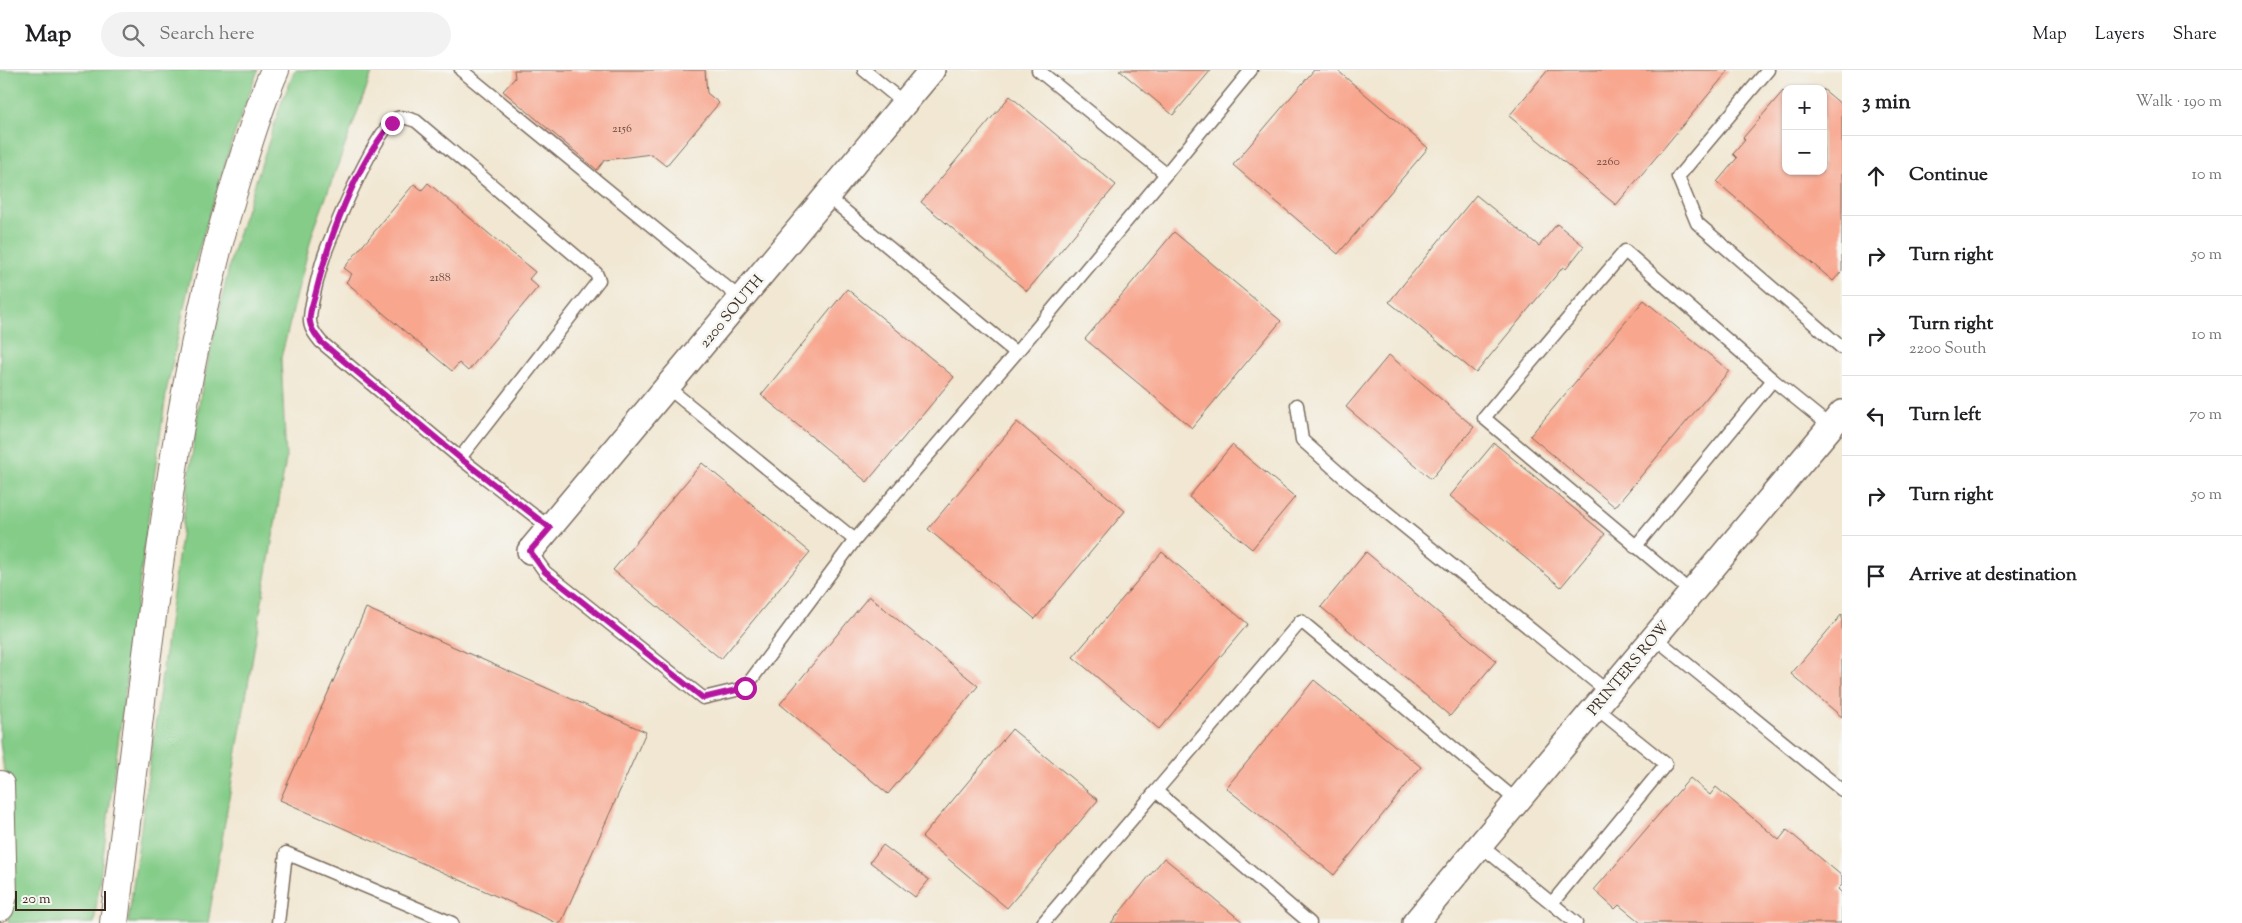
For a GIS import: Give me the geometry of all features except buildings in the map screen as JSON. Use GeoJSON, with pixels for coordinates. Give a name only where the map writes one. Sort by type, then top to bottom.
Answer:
{"type":"FeatureCollection","features":[{"type":"Feature","properties":{"kind":"highway"},"geometry":{"type":"LineString","coordinates":[[114,923],[144,669],[178,429],[193,345],[218,242],[246,150],[275,70]]}},
{"type":"Feature","properties":{"kind":"highway"},"geometry":{"type":"LineString","coordinates":[[0,785],[3,895],[0,907]]}},
{"type":"Feature","properties":{"kind":"street","name":"2200 SOUTH"},"geometry":{"type":"LineString","coordinates":[[530,551],[932,70]]}},
{"type":"Feature","properties":{"kind":"street","name":"PRINTERS ROW"},"geometry":{"type":"LineString","coordinates":[[1415,923],[1836,420]]}},
{"type":"Feature","properties":{"kind":"lane"},"geometry":{"type":"LineString","coordinates":[[461,70],[740,299]]}},
{"type":"Feature","properties":{"kind":"lane"},"geometry":{"type":"LineString","coordinates":[[864,70],[904,103]]}},
{"type":"Feature","properties":{"kind":"lane"},"geometry":{"type":"LineString","coordinates":[[1038,70],[1166,174]]}},
{"type":"Feature","properties":{"kind":"lane"},"geometry":{"type":"LineString","coordinates":[[530,551],[545,572],[703,698],[745,688],[855,540],[1016,353],[1251,70]]}},
{"type":"Feature","properties":{"kind":"lane"},"geometry":{"type":"LineString","coordinates":[[1768,70],[1678,177],[1697,223],[1842,348]]}},
{"type":"Feature","properties":{"kind":"lane"},"geometry":{"type":"LineString","coordinates":[[460,458],[599,280],[596,273],[416,120],[404,117],[397,118],[383,133],[357,180],[326,250],[309,320],[313,332],[321,342],[460,458],[550,528]]}},
{"type":"Feature","properties":{"kind":"lane"},"geometry":{"type":"LineString","coordinates":[[827,196],[1016,353]]}},
{"type":"Feature","properties":{"kind":"lane"},"geometry":{"type":"LineString","coordinates":[[1692,593],[1484,418],[1625,251],[1773,380],[1836,420]]}},
{"type":"Feature","properties":{"kind":"lane"},"geometry":{"type":"LineString","coordinates":[[1635,547],[1773,380]]}},
{"type":"Feature","properties":{"kind":"lane"},"geometry":{"type":"LineString","coordinates":[[667,386],[855,540]]}},
{"type":"Feature","properties":{"kind":"lane"},"geometry":{"type":"LineString","coordinates":[[1297,405],[1302,440],[1602,700],[1666,764],[1552,903]]}},
{"type":"Feature","properties":{"kind":"lane"},"geometry":{"type":"LineString","coordinates":[[1043,923],[1301,621],[1517,801]]}},
{"type":"Feature","properties":{"kind":"lane"},"geometry":{"type":"LineString","coordinates":[[1654,637],[1842,790]]}},
{"type":"Feature","properties":{"kind":"lane"},"geometry":{"type":"LineString","coordinates":[[1156,791],[1310,923]]}},
{"type":"Feature","properties":{"kind":"lane"},"geometry":{"type":"LineString","coordinates":[[1480,845],[1576,923]]}},
{"type":"Feature","properties":{"kind":"lane"},"geometry":{"type":"LineString","coordinates":[[278,923],[286,853],[452,923]]}},
{"type":"Feature","properties":{"kind":"green space"},"geometry":{"type":"Polygon","coordinates":[[[0,70],[258,70],[232,141],[191,275],[167,388],[94,923],[8,923],[11,878],[10,832],[0,742],[0,70]]]}},
{"type":"Feature","properties":{"kind":"green space"},"geometry":{"type":"Polygon","coordinates":[[[295,70],[373,70],[312,235],[281,358],[286,459],[208,923],[128,923],[200,397],[232,254],[281,104],[295,70]]]}},
{"type":"Feature","properties":{"kind":"route"},"geometry":{"type":"LineString","coordinates":[[392,123],[383,133],[357,180],[326,250],[309,320],[313,332],[321,342],[460,458],[550,528],[530,551],[545,572],[703,698],[745,688]]}}]}
